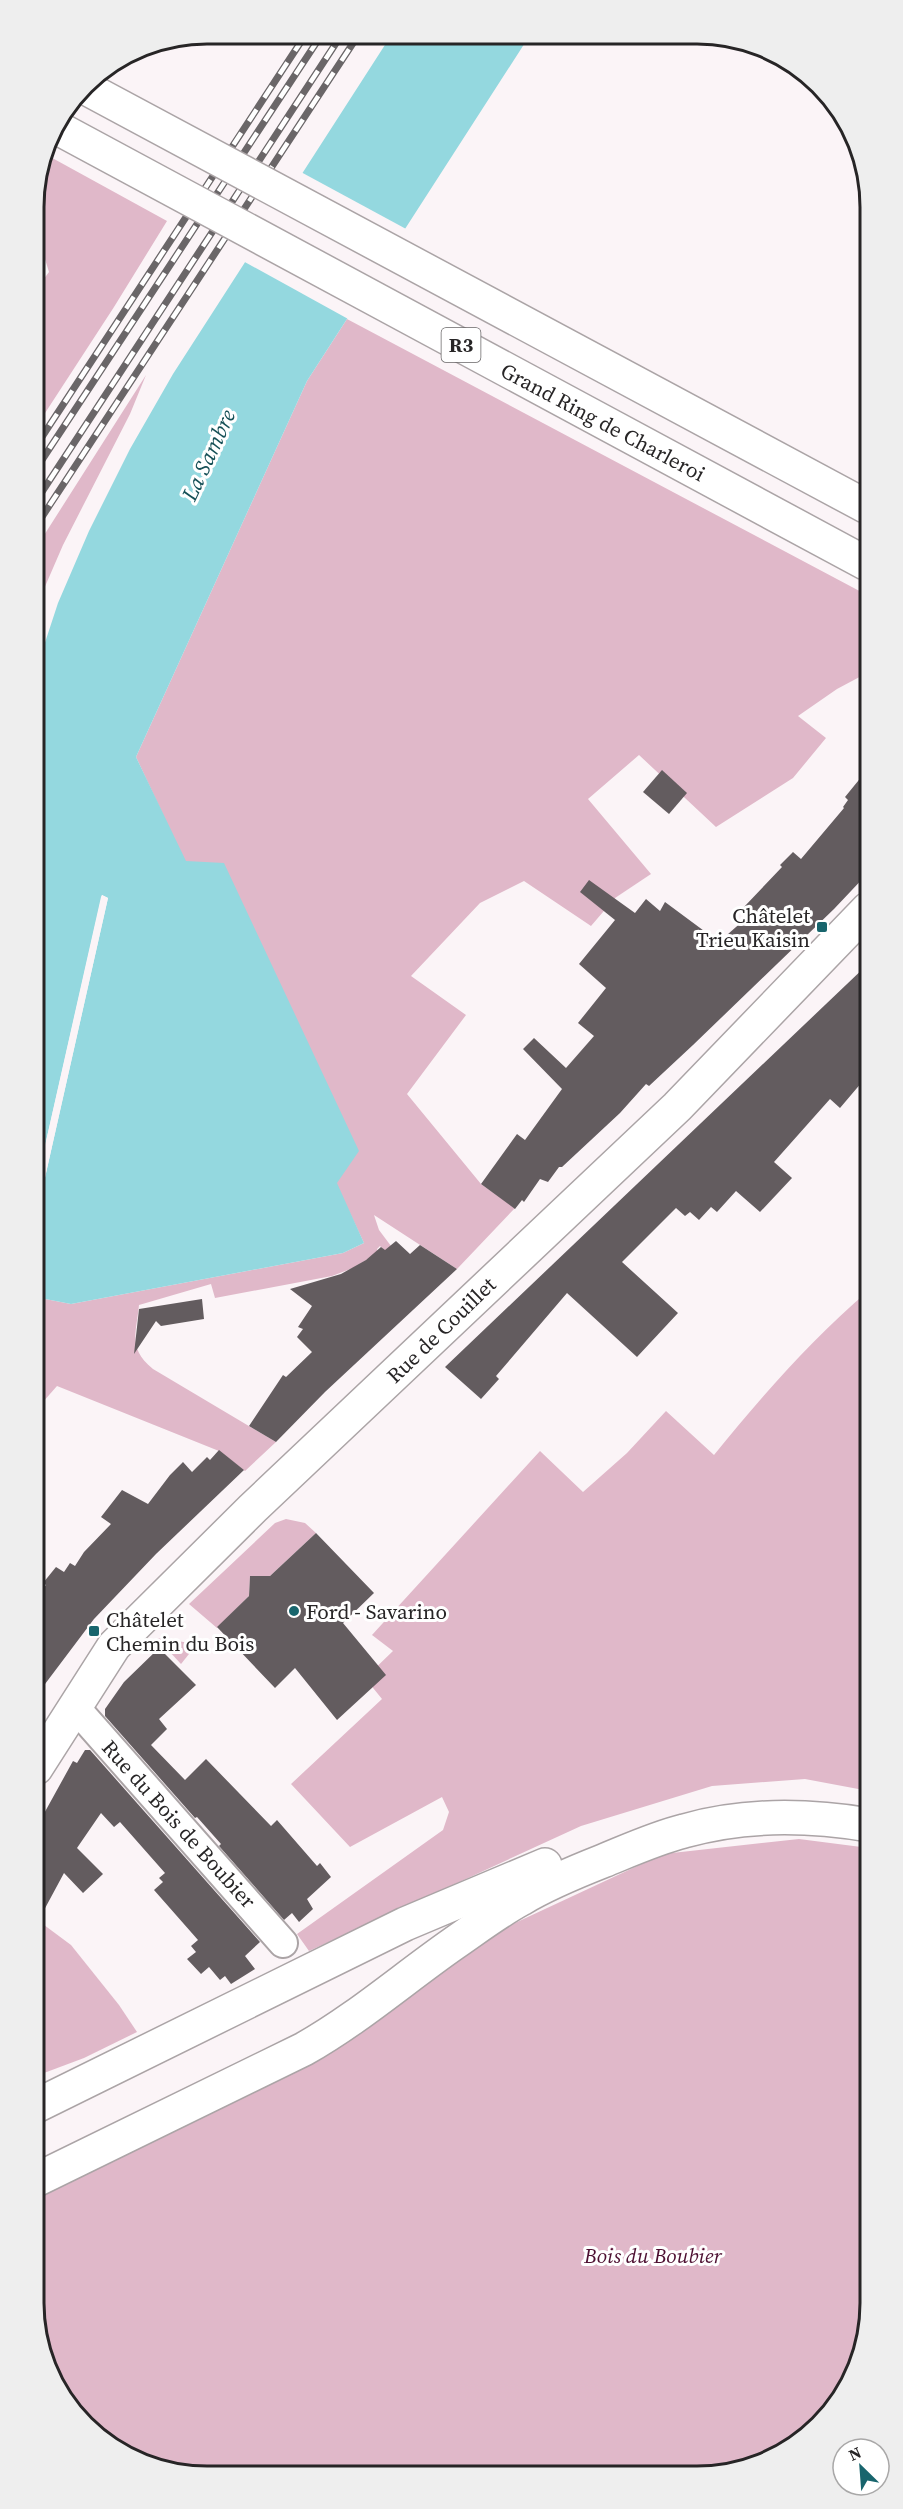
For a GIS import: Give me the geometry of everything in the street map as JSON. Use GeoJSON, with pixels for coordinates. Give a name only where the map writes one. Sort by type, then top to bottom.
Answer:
{"type":"FeatureCollection","features":[{"type":"Feature","properties":{"kind":"main road","name":"R3"},"geometry":{"type":"LineString","coordinates":[[91,91],[860,503]]}},
{"type":"Feature","properties":{"kind":"main road","name":"Grand Ring de Charleroi"},"geometry":{"type":"LineString","coordinates":[[63,131],[860,560]]}},
{"type":"Feature","properties":{"kind":"main road","name":"Rue de Couillet"},"geometry":{"type":"LineString","coordinates":[[44,1755],[114,1646],[253,1508],[677,1107],[860,918]]}},
{"type":"Feature","properties":{"kind":"main road"},"geometry":{"type":"LineString","coordinates":[[44,2102],[405,1924],[646,1824],[706,1808],[759,1802],[802,1800],[859,1806]]}},
{"type":"Feature","properties":{"kind":"main road"},"geometry":{"type":"LineString","coordinates":[[44,2176],[341,2028],[438,1955],[521,1898],[576,1872],[653,1840],[686,1830],[718,1824],[758,1819],[796,1818],[859,1824]]}},
{"type":"Feature","properties":{"kind":"main road"},"geometry":{"type":"LineString","coordinates":[[44,2086],[117,2056],[154,2048]]}},
{"type":"Feature","properties":{"kind":"street","name":"Rue du Bois de Boubier"},"geometry":{"type":"LineString","coordinates":[[74,1706],[283,1942]]}},
{"type":"Feature","properties":{"kind":"green space"},"geometry":{"type":"Polygon","coordinates":[[[51,157],[167,221],[44,415],[44,279],[49,272],[44,256],[44,196],[51,157]]]}},
{"type":"Feature","properties":{"kind":"green space"},"geometry":{"type":"Polygon","coordinates":[[[347,319],[860,591],[860,677],[837,689],[798,716],[826,738],[793,778],[716,827],[639,755],[588,799],[651,874],[615,898],[591,926],[524,881],[480,903],[411,976],[466,1015],[407,1094],[481,1184],[515,1208],[457,1269],[374,1215],[379,1230],[391,1246],[387,1253],[380,1246],[377,1249],[378,1253],[353,1268],[332,1276],[215,1298],[211,1284],[139,1305],[137,1347],[153,1369],[276,1442],[245,1471],[219,1451],[57,1386],[44,1401],[44,1299],[71,1304],[343,1253],[364,1243],[136,757],[307,381],[347,319]]]}},
{"type":"Feature","properties":{"kind":"green space"},"geometry":{"type":"Polygon","coordinates":[[[146,375],[130,414],[63,545],[44,589],[44,535],[146,375]]]}},
{"type":"Feature","properties":{"kind":"green space"},"geometry":{"type":"Polygon","coordinates":[[[859,1299],[859,1789],[805,1779],[712,1786],[581,1826],[309,1951],[297,1934],[443,1830],[449,1812],[442,1797],[350,1847],[291,1784],[382,1699],[365,1678],[393,1651],[372,1635],[540,1451],[583,1492],[627,1453],[666,1411],[714,1455],[787,1370],[859,1299]]]}},
{"type":"Feature","properties":{"kind":"green space"},"geometry":{"type":"Polygon","coordinates":[[[286,1519],[305,1523],[316,1533],[270,1576],[250,1576],[249,1596],[217,1628],[189,1604],[275,1523],[286,1519]]]}},
{"type":"Feature","properties":{"kind":"green space"},"geometry":{"type":"Polygon","coordinates":[[[157,1638],[197,1644],[181,1664],[157,1638]]]}},
{"type":"Feature","properties":{"kind":"green space","name":"Bois du Boubier"},"geometry":{"type":"Polygon","coordinates":[[[799,1839],[859,1847],[859,2313],[854,2345],[843,2374],[819,2410],[804,2425],[778,2444],[749,2457],[696,2466],[207,2466],[154,2457],[116,2438],[91,2418],[65,2384],[49,2345],[44,2313],[44,2190],[500,1930],[663,1854],[799,1839]]]}},
{"type":"Feature","properties":{"kind":"green space"},"geometry":{"type":"Polygon","coordinates":[[[44,1925],[71,1945],[119,2005],[137,2032],[84,2058],[44,2073],[44,1925]]]}},
{"type":"Feature","properties":{"kind":"water","name":"La Sambre"},"geometry":{"type":"Polygon","coordinates":[[[386,44],[524,44],[307,381],[136,757],[186,861],[224,863],[359,1151],[337,1183],[364,1243],[343,1253],[71,1304],[44,1299],[44,1182],[108,898],[102,895],[101,897],[44,1150],[44,646],[58,603],[89,531],[130,449],[173,374],[386,44]]]}},
{"type":"Feature","properties":{"kind":"pier"},"geometry":{"type":"Polygon","coordinates":[[[299,171],[408,230],[350,320],[243,261],[299,171]]]}},
{"type":"Feature","properties":{"kind":"pier"},"geometry":{"type":"Polygon","coordinates":[[[102,895],[108,898],[44,1182],[44,1168],[104,898],[44,1163],[44,1150],[102,895]]]}},
{"type":"Feature","properties":{"kind":"building"},"geometry":{"type":"Polygon","coordinates":[[[662,770],[687,793],[669,814],[643,792],[662,770]]]}},
{"type":"Feature","properties":{"kind":"building"},"geometry":{"type":"Polygon","coordinates":[[[860,779],[860,882],[693,1045],[649,1086],[646,1084],[620,1113],[562,1167],[559,1167],[548,1182],[540,1179],[524,1202],[522,1200],[515,1209],[481,1184],[517,1134],[525,1140],[562,1089],[523,1049],[534,1038],[566,1068],[594,1036],[578,1023],[606,988],[579,964],[615,920],[580,892],[589,880],[635,913],[646,899],[660,911],[665,902],[719,942],[753,912],[744,907],[782,867],[780,865],[793,852],[801,859],[844,808],[848,800],[845,797],[860,779]]]}},
{"type":"Feature","properties":{"kind":"building"},"geometry":{"type":"Polygon","coordinates":[[[860,972],[860,1085],[840,1108],[830,1099],[774,1162],[792,1178],[760,1212],[736,1191],[717,1212],[711,1207],[699,1220],[690,1212],[685,1216],[676,1208],[622,1262],[678,1313],[637,1357],[567,1293],[496,1376],[499,1379],[481,1399],[445,1367],[860,972]]]}},
{"type":"Feature","properties":{"kind":"building"},"geometry":{"type":"Polygon","coordinates":[[[396,1241],[410,1254],[420,1245],[457,1269],[325,1392],[276,1442],[249,1426],[283,1375],[286,1377],[312,1352],[297,1337],[303,1329],[298,1327],[312,1306],[290,1289],[341,1274],[366,1260],[381,1247],[385,1250],[396,1241]]]}},
{"type":"Feature","properties":{"kind":"building"},"geometry":{"type":"Polygon","coordinates":[[[202,1299],[204,1319],[161,1326],[156,1321],[134,1354],[139,1309],[202,1299]]]}},
{"type":"Feature","properties":{"kind":"building"},"geometry":{"type":"Polygon","coordinates":[[[219,1450],[244,1470],[156,1554],[94,1619],[44,1685],[44,1587],[46,1585],[44,1582],[56,1567],[64,1572],[70,1563],[75,1566],[84,1552],[111,1524],[101,1517],[122,1490],[148,1504],[183,1462],[192,1472],[207,1457],[210,1460],[219,1450]]]}},
{"type":"Feature","properties":{"kind":"building","name":"Ford - Savarino"},"geometry":{"type":"Polygon","coordinates":[[[316,1533],[374,1593],[343,1623],[386,1675],[337,1720],[295,1668],[275,1688],[217,1627],[249,1596],[250,1576],[270,1576],[316,1533]]]}},
{"type":"Feature","properties":{"kind":"building"},"geometry":{"type":"Polygon","coordinates":[[[159,1648],[196,1685],[159,1719],[167,1729],[151,1745],[185,1780],[206,1759],[271,1826],[277,1820],[317,1866],[320,1863],[331,1877],[307,1899],[313,1909],[299,1922],[292,1913],[284,1920],[219,1846],[221,1844],[197,1817],[195,1818],[105,1716],[105,1709],[124,1682],[159,1648]]]}},
{"type":"Feature","properties":{"kind":"building"},"geometry":{"type":"Polygon","coordinates":[[[85,1750],[90,1750],[260,1942],[245,1956],[255,1969],[231,1984],[225,1976],[220,1980],[209,1967],[201,1974],[187,1959],[196,1952],[191,1946],[198,1940],[154,1890],[163,1882],[159,1878],[165,1873],[120,1822],[114,1827],[101,1813],[77,1848],[103,1874],[83,1893],[64,1873],[44,1910],[44,1814],[73,1761],[77,1763],[85,1750]]]}},
{"type":"Feature","properties":{"kind":"railway"},"geometry":{"type":"LineString","coordinates":[[44,434],[299,44]]}},
{"type":"Feature","properties":{"kind":"railway"},"geometry":{"type":"LineString","coordinates":[[44,457],[315,44]]}},
{"type":"Feature","properties":{"kind":"railway"},"geometry":{"type":"LineString","coordinates":[[44,489],[335,44]]}},
{"type":"Feature","properties":{"kind":"railway"},"geometry":{"type":"LineString","coordinates":[[44,514],[352,44]]}},
{"type":"Feature","properties":{"kind":"place","name":"Châtelet Trieu Kaisin"},"geometry":{"type":"Point","coordinates":[822,927]}},
{"type":"Feature","properties":{"kind":"place","name":"Ford - Savarino"},"geometry":{"type":"Point","coordinates":[294,1611]}},
{"type":"Feature","properties":{"kind":"place","name":"Châtelet Chemin du Bois"},"geometry":{"type":"Point","coordinates":[94,1631]}}]}
